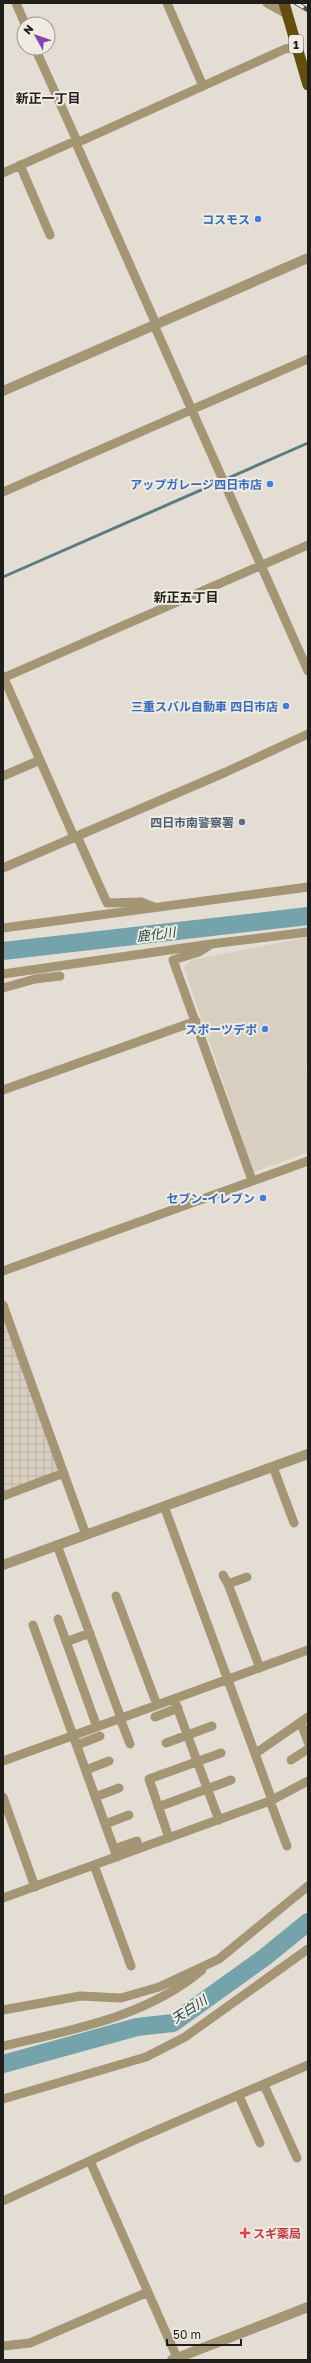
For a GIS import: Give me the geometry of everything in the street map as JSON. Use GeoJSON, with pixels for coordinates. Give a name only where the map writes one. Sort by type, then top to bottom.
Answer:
{"type":"FeatureCollection","features":[{"type":"Feature","properties":{"kind":"highway","name":"1"},"geometry":{"type":"LineString","coordinates":[[285,8],[308,85]]}},
{"type":"Feature","properties":{"kind":"street"},"geometry":{"type":"LineString","coordinates":[[16,3],[22,16]]}},
{"type":"Feature","properties":{"kind":"street"},"geometry":{"type":"LineString","coordinates":[[167,3],[203,86]]}},
{"type":"Feature","properties":{"kind":"street"},"geometry":{"type":"LineString","coordinates":[[267,3],[285,8]]}},
{"type":"Feature","properties":{"kind":"street"},"geometry":{"type":"LineString","coordinates":[[3,173],[285,49],[297,46]]}},
{"type":"Feature","properties":{"kind":"street"},"geometry":{"type":"LineString","coordinates":[[39,56],[155,325],[308,671]]}},
{"type":"Feature","properties":{"kind":"street"},"geometry":{"type":"LineString","coordinates":[[20,166],[50,235]]}},
{"type":"Feature","properties":{"kind":"street"},"geometry":{"type":"LineString","coordinates":[[3,391],[308,258]]}},
{"type":"Feature","properties":{"kind":"street"},"geometry":{"type":"LineString","coordinates":[[3,492],[308,359]]}},
{"type":"Feature","properties":{"kind":"street"},"geometry":{"type":"LineString","coordinates":[[156,908],[141,902],[107,903],[3,677],[308,545]]}},
{"type":"Feature","properties":{"kind":"street"},"geometry":{"type":"LineString","coordinates":[[3,868],[233,769],[308,734]]}},
{"type":"Feature","properties":{"kind":"street"},"geometry":{"type":"LineString","coordinates":[[3,776],[40,760]]}},
{"type":"Feature","properties":{"kind":"street"},"geometry":{"type":"LineString","coordinates":[[3,928],[308,887]]}},
{"type":"Feature","properties":{"kind":"street"},"geometry":{"type":"LineString","coordinates":[[3,974],[211,944],[308,932]]}},
{"type":"Feature","properties":{"kind":"street"},"geometry":{"type":"LineString","coordinates":[[211,944],[200,952],[173,960],[252,1180]]}},
{"type":"Feature","properties":{"kind":"street"},"geometry":{"type":"LineString","coordinates":[[3,988],[35,979],[60,976]]}},
{"type":"Feature","properties":{"kind":"street"},"geometry":{"type":"LineString","coordinates":[[3,1090],[196,1021]]}},
{"type":"Feature","properties":{"kind":"street"},"geometry":{"type":"LineString","coordinates":[[3,1271],[308,1161]]}},
{"type":"Feature","properties":{"kind":"street"},"geometry":{"type":"LineString","coordinates":[[3,1305],[86,1535]]}},
{"type":"Feature","properties":{"kind":"street"},"geometry":{"type":"LineString","coordinates":[[3,1565],[308,1454]]}},
{"type":"Feature","properties":{"kind":"street"},"geometry":{"type":"LineString","coordinates":[[273,1467],[294,1523]]}},
{"type":"Feature","properties":{"kind":"street"},"geometry":{"type":"LineString","coordinates":[[3,1496],[64,1473]]}},
{"type":"Feature","properties":{"kind":"street"},"geometry":{"type":"LineString","coordinates":[[164,1506],[256,1753],[287,1846]]}},
{"type":"Feature","properties":{"kind":"street"},"geometry":{"type":"LineString","coordinates":[[57,1545],[130,1744]]}},
{"type":"Feature","properties":{"kind":"street"},"geometry":{"type":"LineString","coordinates":[[223,1575],[228,1584],[260,1668]]}},
{"type":"Feature","properties":{"kind":"street"},"geometry":{"type":"LineString","coordinates":[[228,1584],[247,1577]]}},
{"type":"Feature","properties":{"kind":"street"},"geometry":{"type":"LineString","coordinates":[[116,1596],[157,1705]]}},
{"type":"Feature","properties":{"kind":"street"},"geometry":{"type":"LineString","coordinates":[[58,1619],[98,1731]]}},
{"type":"Feature","properties":{"kind":"street"},"geometry":{"type":"LineString","coordinates":[[33,1625],[115,1853]]}},
{"type":"Feature","properties":{"kind":"street"},"geometry":{"type":"LineString","coordinates":[[66,1642],[90,1633]]}},
{"type":"Feature","properties":{"kind":"street"},"geometry":{"type":"LineString","coordinates":[[77,1745],[121,1718],[308,1650]]}},
{"type":"Feature","properties":{"kind":"street"},"geometry":{"type":"LineString","coordinates":[[174,1699],[219,1820]]}},
{"type":"Feature","properties":{"kind":"street"},"geometry":{"type":"LineString","coordinates":[[155,1716],[178,1708]]}},
{"type":"Feature","properties":{"kind":"street"},"geometry":{"type":"LineString","coordinates":[[256,1753],[304,1720],[308,1742]]}},
{"type":"Feature","properties":{"kind":"street"},"geometry":{"type":"LineString","coordinates":[[166,1743],[212,1726]]}},
{"type":"Feature","properties":{"kind":"street"},"geometry":{"type":"LineString","coordinates":[[3,1761],[73,1735],[98,1731]]}},
{"type":"Feature","properties":{"kind":"street"},"geometry":{"type":"LineString","coordinates":[[291,1760],[308,1749]]}},
{"type":"Feature","properties":{"kind":"street"},"geometry":{"type":"LineString","coordinates":[[169,1838],[148,1779],[221,1753]]}},
{"type":"Feature","properties":{"kind":"street"},"geometry":{"type":"LineString","coordinates":[[86,1770],[109,1761]]}},
{"type":"Feature","properties":{"kind":"street"},"geometry":{"type":"LineString","coordinates":[[158,1806],[231,1780]]}},
{"type":"Feature","properties":{"kind":"street"},"geometry":{"type":"LineString","coordinates":[[115,1853],[169,1838],[219,1820],[271,1800],[308,1781]]}},
{"type":"Feature","properties":{"kind":"street"},"geometry":{"type":"LineString","coordinates":[[95,1797],[119,1788]]}},
{"type":"Feature","properties":{"kind":"street"},"geometry":{"type":"LineString","coordinates":[[3,1797],[35,1887]]}},
{"type":"Feature","properties":{"kind":"street"},"geometry":{"type":"LineString","coordinates":[[105,1824],[129,1815]]}},
{"type":"Feature","properties":{"kind":"street"},"geometry":{"type":"LineString","coordinates":[[3,1898],[94,1865],[137,1841]]}},
{"type":"Feature","properties":{"kind":"street"},"geometry":{"type":"LineString","coordinates":[[94,1865],[132,1966]]}},
{"type":"Feature","properties":{"kind":"street"},"geometry":{"type":"LineString","coordinates":[[3,2010],[80,1996],[121,1998],[132,1996],[219,1959],[308,1886]]}},
{"type":"Feature","properties":{"kind":"street"},"geometry":{"type":"LineString","coordinates":[[3,2099],[146,2057],[185,2037],[308,1949]]}},
{"type":"Feature","properties":{"kind":"street"},"geometry":{"type":"LineString","coordinates":[[3,2046],[118,2017],[136,2010],[173,1990],[209,1964]]}},
{"type":"Feature","properties":{"kind":"street"},"geometry":{"type":"LineString","coordinates":[[3,2201],[90,2161],[308,2066]]}},
{"type":"Feature","properties":{"kind":"street"},"geometry":{"type":"LineString","coordinates":[[264,2085],[297,2158]]}},
{"type":"Feature","properties":{"kind":"street"},"geometry":{"type":"LineString","coordinates":[[239,2096],[260,2143]]}},
{"type":"Feature","properties":{"kind":"street"},"geometry":{"type":"LineString","coordinates":[[90,2161],[148,2292],[175,2359],[308,2307]]}},
{"type":"Feature","properties":{"kind":"street"},"geometry":{"type":"LineString","coordinates":[[3,2346],[30,2343],[148,2292]]}},
{"type":"Feature","properties":{"kind":"shaded area"},"geometry":{"type":"Polygon","coordinates":[[[308,937],[308,1067],[305,1068],[308,1079],[308,1152],[254,1172],[184,968],[192,960],[308,937]]]}},
{"type":"Feature","properties":{"kind":"shaded area"},"geometry":{"type":"Polygon","coordinates":[[[3,1314],[60,1471],[3,1493],[3,1314]]]}},
{"type":"Feature","properties":{"kind":"waterway"},"geometry":{"type":"LineString","coordinates":[[3,577],[308,443]]}},
{"type":"Feature","properties":{"kind":"waterway","name":"鹿化川"},"geometry":{"type":"LineString","coordinates":[[3,951],[308,916]]}},
{"type":"Feature","properties":{"kind":"waterway","name":"天白川"},"geometry":{"type":"LineString","coordinates":[[3,2064],[137,2027],[173,2023],[265,1957],[308,1922]]}},
{"type":"Feature","properties":{"kind":"railway"},"geometry":{"type":"LineString","coordinates":[[296,3],[308,10]]}},
{"type":"Feature","properties":{"kind":"place","name":"コスモス"},"geometry":{"type":"Point","coordinates":[258,219]}},
{"type":"Feature","properties":{"kind":"place","name":"アップガレージ四日市店"},"geometry":{"type":"Point","coordinates":[270,484]}},
{"type":"Feature","properties":{"kind":"place","name":"三重スバル自動車 四日市店"},"geometry":{"type":"Point","coordinates":[286,706]}},
{"type":"Feature","properties":{"kind":"place","name":"四日市南警察署"},"geometry":{"type":"Point","coordinates":[242,822]}},
{"type":"Feature","properties":{"kind":"place","name":"スポーツデポ"},"geometry":{"type":"Point","coordinates":[265,1029]}},
{"type":"Feature","properties":{"kind":"place","name":"セブン-イレブン"},"geometry":{"type":"Point","coordinates":[263,1198]}},
{"type":"Feature","properties":{"kind":"place","name":"スギ薬局"},"geometry":{"type":"Point","coordinates":[245,2233]}},
{"type":"Feature","properties":{"kind":"district","name":"新正一丁目"},"geometry":{"type":"Point","coordinates":[48,98]}},
{"type":"Feature","properties":{"kind":"district","name":"新正五丁目"},"geometry":{"type":"Point","coordinates":[186,597]}}]}
